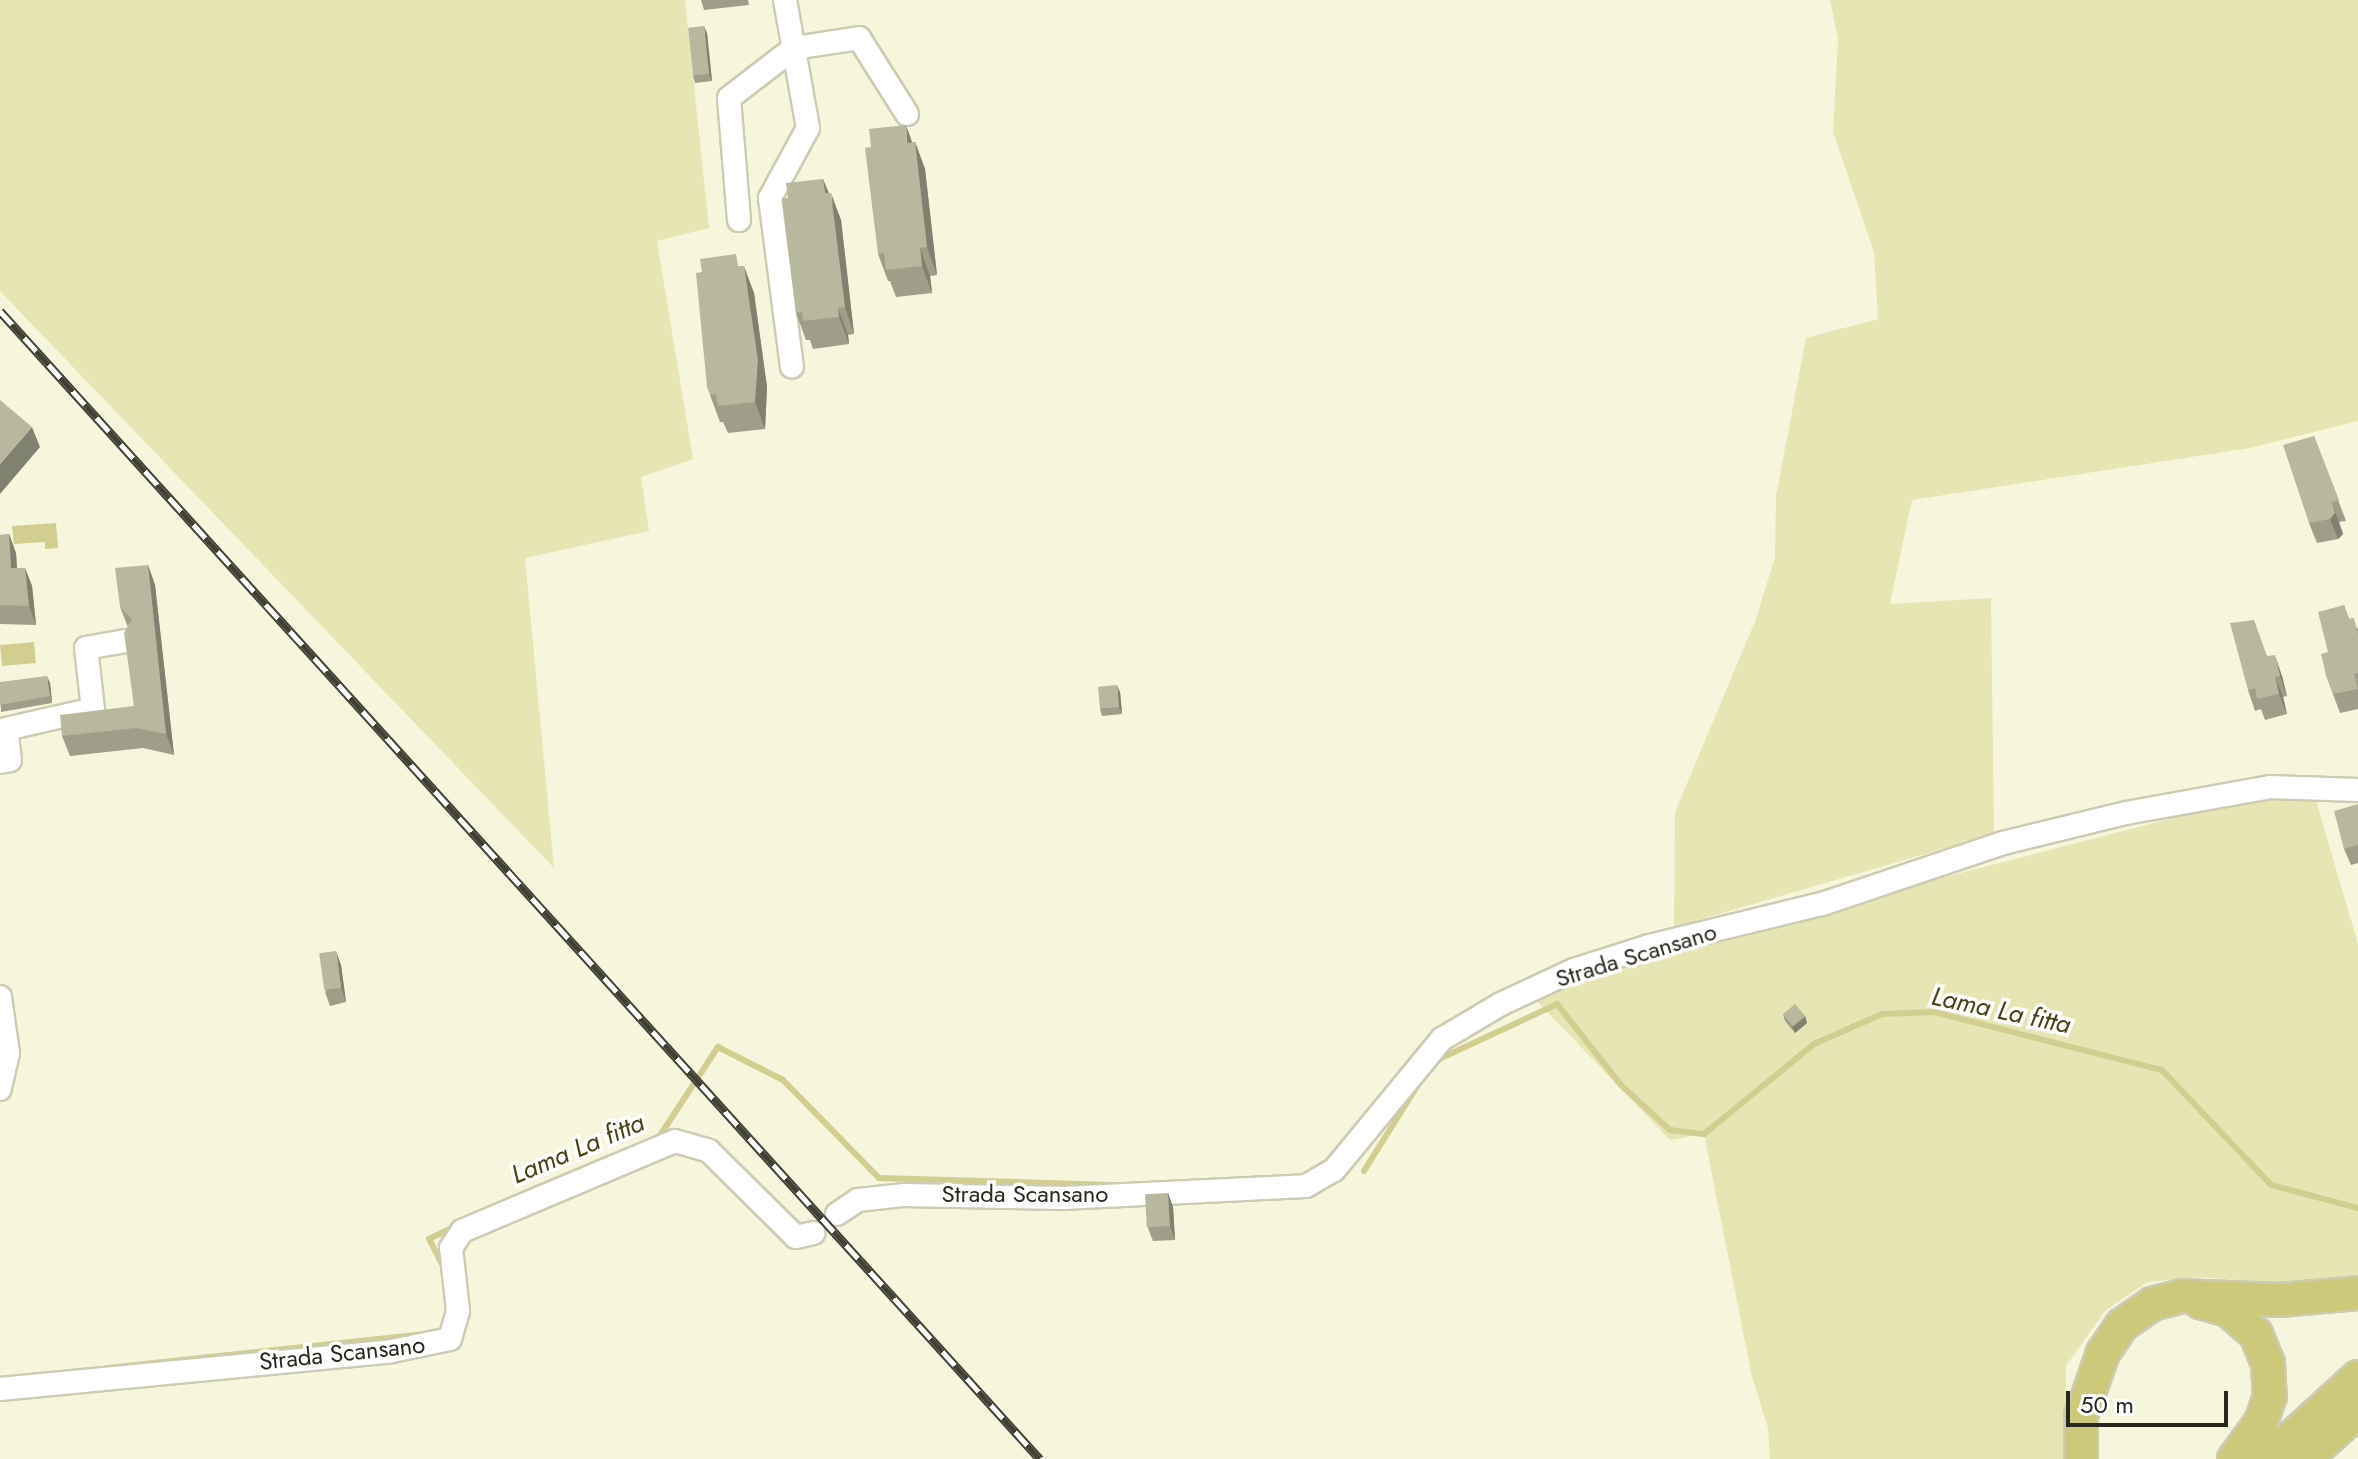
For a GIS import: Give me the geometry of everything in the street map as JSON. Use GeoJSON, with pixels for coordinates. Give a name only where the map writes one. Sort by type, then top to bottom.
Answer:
{"type":"FeatureCollection","features":[{"type":"Feature","properties":{"kind":"highway"},"geometry":{"type":"LineString","coordinates":[[2081,1459],[2081,1416],[2103,1353],[2122,1325],[2142,1311],[2182,1296],[2280,1300],[2358,1293]]}},
{"type":"Feature","properties":{"kind":"highway"},"geometry":{"type":"LineString","coordinates":[[2182,1296],[2228,1310],[2256,1334],[2268,1363],[2270,1396],[2261,1422],[2234,1459]]}},
{"type":"Feature","properties":{"kind":"highway"},"geometry":{"type":"LineString","coordinates":[[2268,1459],[2358,1377]]}},
{"type":"Feature","properties":{"kind":"highway"},"geometry":{"type":"LineString","coordinates":[[2305,1459],[2358,1411]]}},
{"type":"Feature","properties":{"kind":"street"},"geometry":{"type":"LineString","coordinates":[[785,0],[808,128],[770,198],[792,367]]}},
{"type":"Feature","properties":{"kind":"street"},"geometry":{"type":"LineString","coordinates":[[739,220],[729,98],[794,48],[859,38],[907,114]]}},
{"type":"Feature","properties":{"kind":"street"},"geometry":{"type":"LineString","coordinates":[[0,762],[10,760],[6,729],[93,709],[86,648],[126,641]]}},
{"type":"Feature","properties":{"kind":"street","name":"Strada Scansano"},"geometry":{"type":"LineString","coordinates":[[837,1214],[858,1200],[903,1195],[1063,1198],[1306,1186],[1334,1170],[1442,1039],[1501,1004],[1574,970],[1649,946],[1825,903],[2003,843],[2126,813],[2270,787],[2358,790]]}},
{"type":"Feature","properties":{"kind":"street"},"geometry":{"type":"LineString","coordinates":[[0,997],[8,1053],[0,1089]]}},
{"type":"Feature","properties":{"kind":"street","name":"Strada Scansano"},"geometry":{"type":"LineString","coordinates":[[0,1389],[392,1351],[450,1339],[458,1311],[451,1248],[462,1231],[675,1141],[709,1151],[796,1237],[814,1233]]}},
{"type":"Feature","properties":{"kind":"shaded area"},"geometry":{"type":"Polygon","coordinates":[[[0,0],[685,0],[709,228],[657,241],[693,459],[641,477],[649,531],[525,558],[554,868],[0,291],[0,0]]]}},
{"type":"Feature","properties":{"kind":"shaded area"},"geometry":{"type":"Polygon","coordinates":[[[1830,0],[2358,0],[2358,421],[2250,448],[1912,500],[1890,604],[1991,598],[1994,834],[1674,927],[1675,812],[1756,619],[1775,557],[1776,496],[1806,338],[1878,319],[1874,252],[1833,132],[1838,39],[1830,0]]]}},
{"type":"Feature","properties":{"kind":"shaded area"},"geometry":{"type":"Polygon","coordinates":[[[56,523],[58,548],[45,549],[45,542],[14,544],[12,526],[56,523]]]}},
{"type":"Feature","properties":{"kind":"shaded area"},"geometry":{"type":"Polygon","coordinates":[[[34,642],[36,663],[2,666],[0,645],[34,642]]]}},
{"type":"Feature","properties":{"kind":"shaded area"},"geometry":{"type":"Polygon","coordinates":[[[2270,793],[2315,797],[2358,944],[2358,1275],[2318,1286],[2199,1277],[2147,1282],[2105,1311],[2066,1366],[2066,1459],[1770,1459],[1768,1428],[1752,1377],[1704,1134],[1670,1140],[1536,1000],[1659,951],[2270,793]]]}},
{"type":"Feature","properties":{"kind":"building"},"geometry":{"type":"Polygon","coordinates":[[[704,26],[709,74],[693,75],[688,28],[704,26]]]}},
{"type":"Feature","properties":{"kind":"building"},"geometry":{"type":"Polygon","coordinates":[[[906,125],[907,143],[915,142],[927,247],[920,248],[922,266],[886,270],[884,253],[878,254],[865,148],[871,147],[869,129],[906,125]]]}},
{"type":"Feature","properties":{"kind":"building"},"geometry":{"type":"Polygon","coordinates":[[[823,179],[825,193],[831,193],[845,307],[838,308],[839,317],[803,321],[802,312],[796,313],[782,198],[788,198],[786,183],[823,179]]]}},
{"type":"Feature","properties":{"kind":"building"},"geometry":{"type":"Polygon","coordinates":[[[736,254],[738,266],[744,266],[758,360],[755,402],[718,406],[716,394],[710,395],[707,387],[696,273],[702,272],[700,259],[736,254]]]}},
{"type":"Feature","properties":{"kind":"building"},"geometry":{"type":"Polygon","coordinates":[[[0,400],[32,427],[0,464],[0,400]]]}},
{"type":"Feature","properties":{"kind":"building"},"geometry":{"type":"Polygon","coordinates":[[[2314,436],[2339,500],[2332,502],[2335,513],[2330,519],[2309,523],[2283,445],[2314,436]]]}},
{"type":"Feature","properties":{"kind":"building"},"geometry":{"type":"Polygon","coordinates":[[[9,534],[11,568],[25,568],[29,606],[0,605],[0,535],[9,534]]]}},
{"type":"Feature","properties":{"kind":"building"},"geometry":{"type":"Polygon","coordinates":[[[148,565],[166,734],[136,728],[62,736],[60,715],[134,706],[124,633],[132,619],[120,607],[115,568],[148,565]]]}},
{"type":"Feature","properties":{"kind":"building"},"geometry":{"type":"Polygon","coordinates":[[[2344,605],[2348,619],[2354,618],[2358,634],[2358,673],[2354,674],[2358,689],[2333,694],[2321,654],[2328,652],[2318,612],[2344,605]]]}},
{"type":"Feature","properties":{"kind":"building"},"geometry":{"type":"Polygon","coordinates":[[[2254,620],[2267,656],[2275,655],[2280,676],[2275,677],[2279,694],[2257,699],[2255,688],[2248,690],[2230,623],[2254,620]]]}},
{"type":"Feature","properties":{"kind":"building"},"geometry":{"type":"Polygon","coordinates":[[[47,676],[50,696],[0,705],[0,682],[47,676]]]}},
{"type":"Feature","properties":{"kind":"building"},"geometry":{"type":"Polygon","coordinates":[[[1117,685],[1119,707],[1100,709],[1098,687],[1117,685]]]}},
{"type":"Feature","properties":{"kind":"building"},"geometry":{"type":"Polygon","coordinates":[[[2358,804],[2358,845],[2344,849],[2334,811],[2358,804]]]}},
{"type":"Feature","properties":{"kind":"building"},"geometry":{"type":"Polygon","coordinates":[[[336,951],[341,988],[324,990],[319,953],[336,951]]]}},
{"type":"Feature","properties":{"kind":"building"},"geometry":{"type":"Polygon","coordinates":[[[1795,1004],[1805,1016],[1793,1027],[1783,1014],[1795,1004]]]}},
{"type":"Feature","properties":{"kind":"building"},"geometry":{"type":"Polygon","coordinates":[[[1168,1193],[1170,1226],[1147,1227],[1145,1194],[1168,1193]]]}},
{"type":"Feature","properties":{"kind":"waterway","name":"Lama La fitta"},"geometry":{"type":"LineString","coordinates":[[1435,1061],[1557,1004],[1621,1085],[1670,1130],[1704,1134],[1814,1044],[1882,1014],[1934,1012],[2162,1070],[2271,1185],[2358,1208]]}},
{"type":"Feature","properties":{"kind":"waterway","name":"Lama La fitta"},"geometry":{"type":"LineString","coordinates":[[659,1137],[718,1047],[783,1080],[879,1178],[1121,1185]]}},
{"type":"Feature","properties":{"kind":"waterway","name":"Lama La fitta"},"geometry":{"type":"LineString","coordinates":[[1364,1171],[1419,1083]]}},
{"type":"Feature","properties":{"kind":"waterway","name":"Lama La fitta"},"geometry":{"type":"LineString","coordinates":[[522,1194],[619,1153]]}},
{"type":"Feature","properties":{"kind":"waterway","name":"Lama La fitta"},"geometry":{"type":"LineString","coordinates":[[444,1268],[429,1239],[454,1227]]}},
{"type":"Feature","properties":{"kind":"waterway","name":"Lama La fitta"},"geometry":{"type":"LineString","coordinates":[[107,1368],[418,1335]]}},
{"type":"Feature","properties":{"kind":"railway"},"geometry":{"type":"LineString","coordinates":[[0,311],[1040,1459]]}}]}
